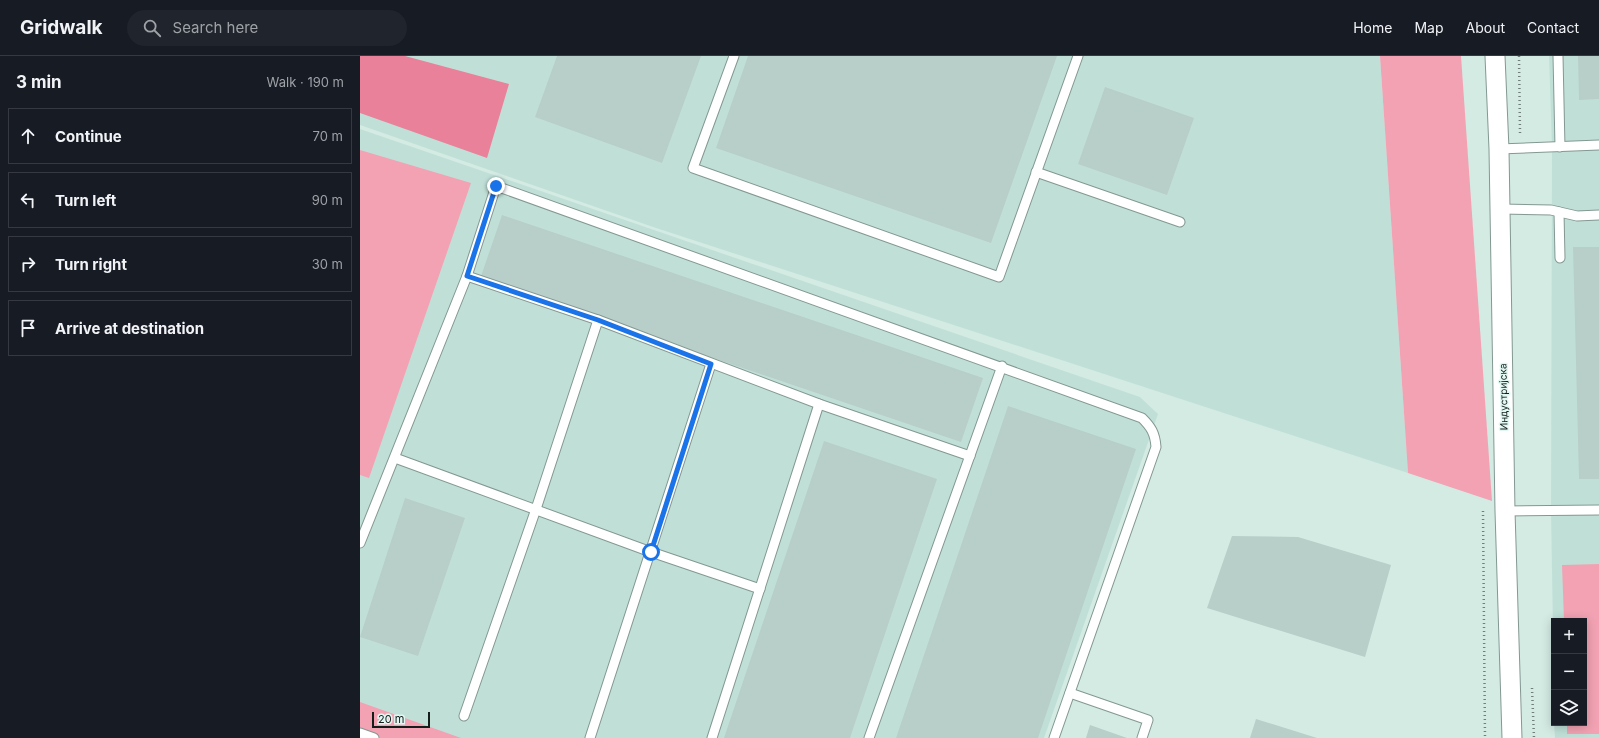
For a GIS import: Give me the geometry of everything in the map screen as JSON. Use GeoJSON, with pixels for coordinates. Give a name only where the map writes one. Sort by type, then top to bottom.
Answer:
{"type":"FeatureCollection","features":[{"type":"Feature","properties":{"kind":"street","name":"Индустријска"},"geometry":{"type":"LineString","coordinates":[[1495,56],[1501,209],[1505,511],[1512,738]]}},
{"type":"Feature","properties":{"kind":"lane"},"geometry":{"type":"LineString","coordinates":[[734,56],[694,168],[999,277],[1078,56]]}},
{"type":"Feature","properties":{"kind":"lane"},"geometry":{"type":"LineString","coordinates":[[1558,56],[1560,147]]}},
{"type":"Feature","properties":{"kind":"lane"},"geometry":{"type":"LineString","coordinates":[[1499,149],[1599,145]]}},
{"type":"Feature","properties":{"kind":"lane"},"geometry":{"type":"LineString","coordinates":[[1036,172],[1180,222]]}},
{"type":"Feature","properties":{"kind":"lane"},"geometry":{"type":"LineString","coordinates":[[360,544],[467,276],[496,186],[1002,366],[1142,418],[1152,427],[1156,437],[1156,447],[1054,738]]}},
{"type":"Feature","properties":{"kind":"lane"},"geometry":{"type":"LineString","coordinates":[[1501,209],[1552,210],[1577,216],[1599,215]]}},
{"type":"Feature","properties":{"kind":"lane"},"geometry":{"type":"LineString","coordinates":[[1559,212],[1560,258]]}},
{"type":"Feature","properties":{"kind":"lane"},"geometry":{"type":"LineString","coordinates":[[467,276],[598,320],[819,404],[970,456]]}},
{"type":"Feature","properties":{"kind":"lane"},"geometry":{"type":"LineString","coordinates":[[464,716],[536,509],[598,320]]}},
{"type":"Feature","properties":{"kind":"lane"},"geometry":{"type":"LineString","coordinates":[[590,738],[711,364]]}},
{"type":"Feature","properties":{"kind":"lane"},"geometry":{"type":"LineString","coordinates":[[869,738],[1002,366]]}},
{"type":"Feature","properties":{"kind":"lane"},"geometry":{"type":"LineString","coordinates":[[712,738],[819,404]]}},
{"type":"Feature","properties":{"kind":"lane"},"geometry":{"type":"LineString","coordinates":[[395,458],[651,552],[760,589]]}},
{"type":"Feature","properties":{"kind":"lane"},"geometry":{"type":"LineString","coordinates":[[1505,511],[1599,510]]}},
{"type":"Feature","properties":{"kind":"lane"},"geometry":{"type":"LineString","coordinates":[[1070,693],[1148,720],[1142,738]]}},
{"type":"Feature","properties":{"kind":"lane"},"geometry":{"type":"LineString","coordinates":[[360,733],[374,738]]}},
{"type":"Feature","properties":{"kind":"path"},"geometry":{"type":"LineString","coordinates":[[1483,512],[1485,738]]}},
{"type":"Feature","properties":{"kind":"shaded area"},"geometry":{"type":"Polygon","coordinates":[[[360,56],[1380,56],[1408,473],[656,228],[360,125],[360,56]]]}},
{"type":"Feature","properties":{"kind":"shaded area"},"geometry":{"type":"Polygon","coordinates":[[[360,56],[405,56],[509,84],[487,158],[360,113],[360,56]]]}},
{"type":"Feature","properties":{"kind":"shaded area"},"geometry":{"type":"Polygon","coordinates":[[[1380,56],[1461,56],[1492,501],[1408,473],[1380,56]]]}},
{"type":"Feature","properties":{"kind":"shaded area"},"geometry":{"type":"Polygon","coordinates":[[[1549,56],[1599,56],[1599,738],[1555,738],[1554,726],[1587,726],[1587,618],[1553,618],[1551,511],[1552,147],[1549,56]]]}},
{"type":"Feature","properties":{"kind":"shaded area"},"geometry":{"type":"Polygon","coordinates":[[[360,129],[1140,397],[1158,414],[1044,738],[360,738],[360,129]]]}},
{"type":"Feature","properties":{"kind":"shaded area"},"geometry":{"type":"Polygon","coordinates":[[[360,150],[471,183],[369,478],[360,475],[360,150]]]}},
{"type":"Feature","properties":{"kind":"shaded area"},"geometry":{"type":"Polygon","coordinates":[[[1599,564],[1599,734],[1567,734],[1567,726],[1587,726],[1587,618],[1564,618],[1562,565],[1599,564]]]}},
{"type":"Feature","properties":{"kind":"shaded area"},"geometry":{"type":"Polygon","coordinates":[[[360,702],[461,738],[360,738],[360,702]]]}},
{"type":"Feature","properties":{"kind":"building"},"geometry":{"type":"Polygon","coordinates":[[[557,56],[701,56],[662,163],[535,117],[557,56]]]}},
{"type":"Feature","properties":{"kind":"building"},"geometry":{"type":"Polygon","coordinates":[[[748,56],[1057,56],[991,243],[716,148],[748,56]]]}},
{"type":"Feature","properties":{"kind":"building"},"geometry":{"type":"Polygon","coordinates":[[[1578,56],[1599,56],[1599,99],[1579,100],[1578,56]]]}},
{"type":"Feature","properties":{"kind":"building"},"geometry":{"type":"Polygon","coordinates":[[[1105,87],[1194,118],[1167,195],[1078,164],[1105,87]]]}},
{"type":"Feature","properties":{"kind":"building"},"geometry":{"type":"Polygon","coordinates":[[[502,215],[983,378],[961,442],[480,279],[502,215]]]}},
{"type":"Feature","properties":{"kind":"building"},"geometry":{"type":"Polygon","coordinates":[[[1573,247],[1599,247],[1599,479],[1579,479],[1573,247]]]}},
{"type":"Feature","properties":{"kind":"building"},"geometry":{"type":"Polygon","coordinates":[[[1008,406],[1136,449],[1038,738],[896,738],[1008,406]]]}},
{"type":"Feature","properties":{"kind":"building"},"geometry":{"type":"Polygon","coordinates":[[[824,441],[937,479],[850,738],[724,738],[824,441]]]}},
{"type":"Feature","properties":{"kind":"building"},"geometry":{"type":"Polygon","coordinates":[[[405,498],[465,518],[418,656],[360,637],[405,498]]]}},
{"type":"Feature","properties":{"kind":"building"},"geometry":{"type":"Polygon","coordinates":[[[1232,536],[1298,537],[1391,565],[1365,657],[1207,608],[1232,536]]]}},
{"type":"Feature","properties":{"kind":"building"},"geometry":{"type":"Polygon","coordinates":[[[1256,719],[1317,738],[1250,738],[1256,719]]]}},
{"type":"Feature","properties":{"kind":"building"},"geometry":{"type":"Polygon","coordinates":[[[1090,725],[1127,738],[1086,738],[1090,725]]]}},
{"type":"Feature","properties":{"kind":"route"},"geometry":{"type":"LineString","coordinates":[[496,186],[467,276],[598,320],[711,364],[651,552]]}}]}
